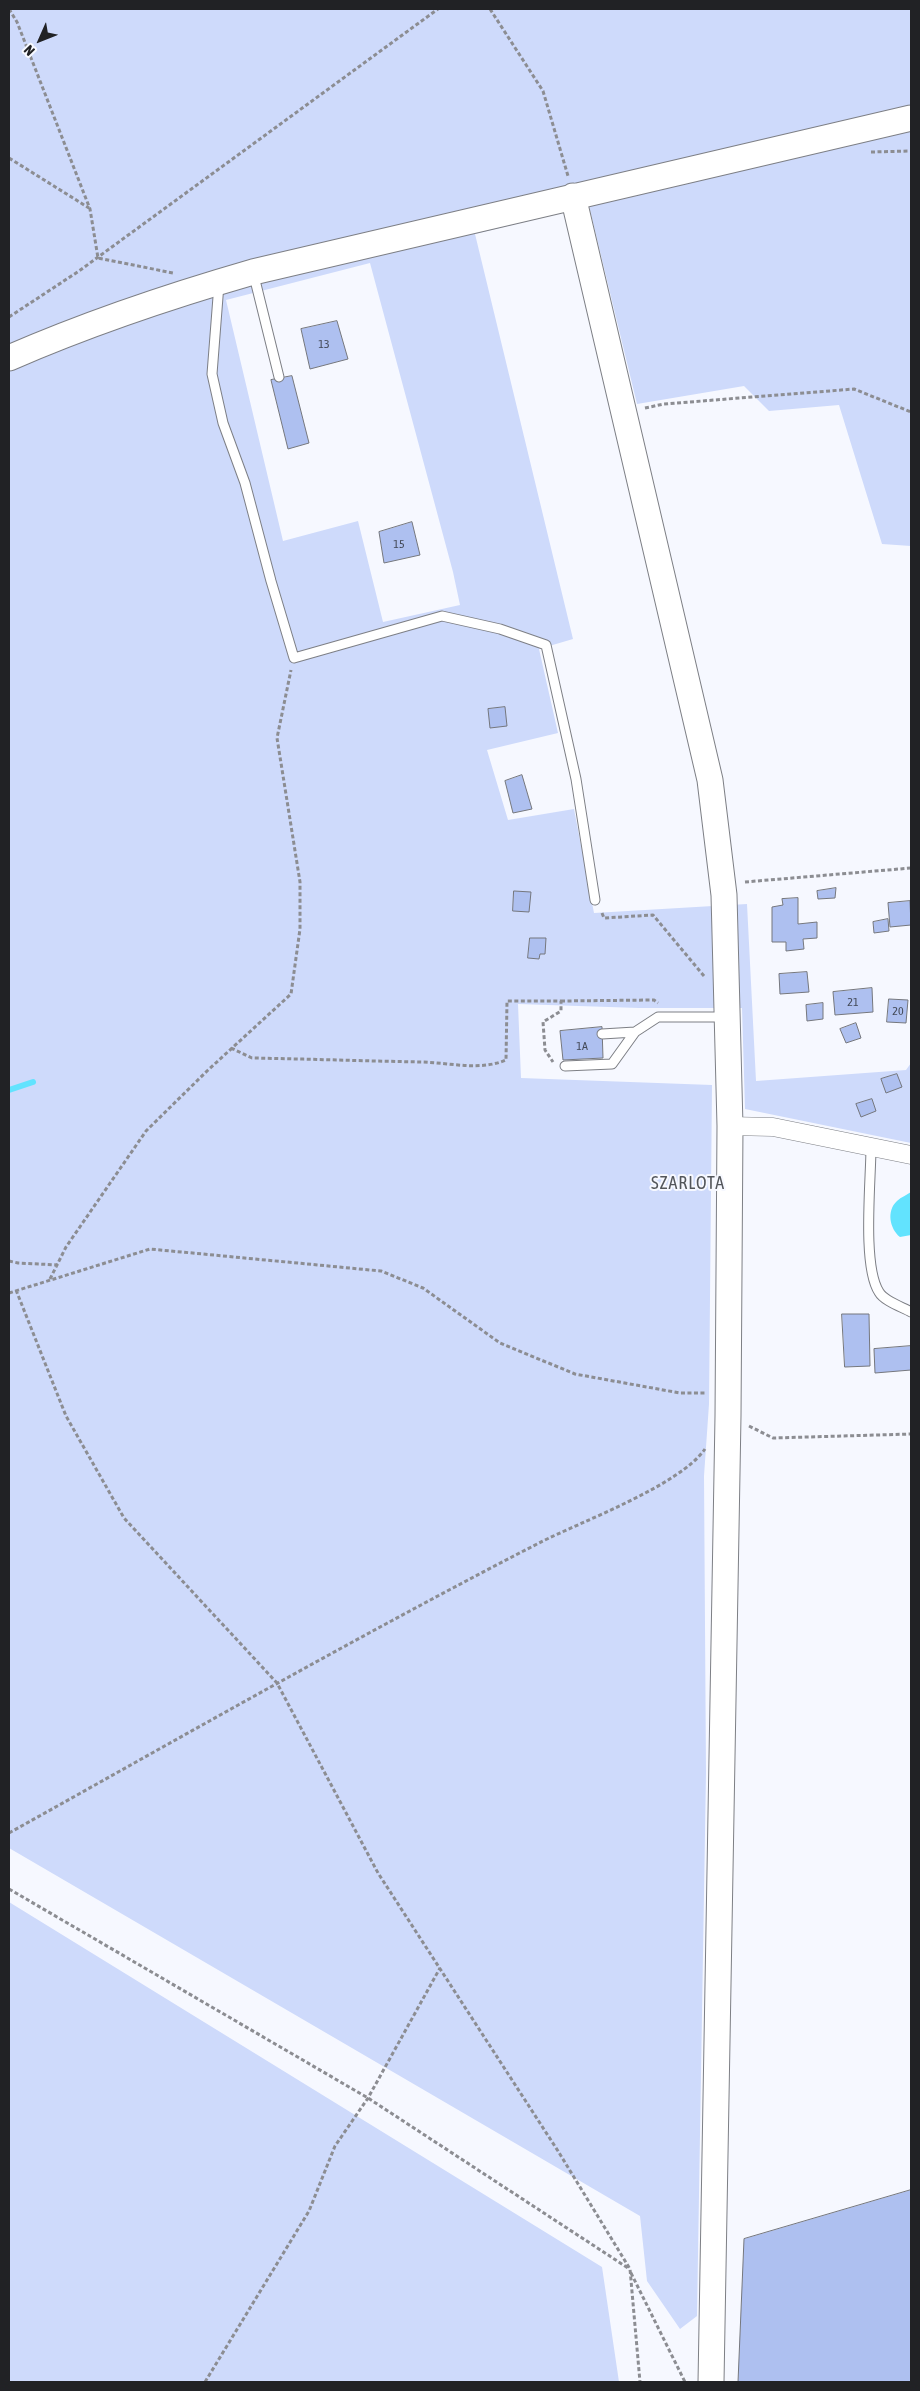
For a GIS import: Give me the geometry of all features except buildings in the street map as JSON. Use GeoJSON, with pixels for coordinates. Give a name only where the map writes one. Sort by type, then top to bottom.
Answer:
{"type":"FeatureCollection","features":[{"type":"Feature","properties":{"kind":"street"},"geometry":{"type":"LineString","coordinates":[[9,358],[39,345],[252,272],[911,118]]}},
{"type":"Feature","properties":{"kind":"street"},"geometry":{"type":"LineString","coordinates":[[573,196],[710,780],[724,895],[730,1126],[711,2382]]}},
{"type":"Feature","properties":{"kind":"street"},"geometry":{"type":"LineString","coordinates":[[730,1126],[773,1127],[911,1155]]}},
{"type":"Feature","properties":{"kind":"lane"},"geometry":{"type":"LineString","coordinates":[[252,272],[279,377]]}},
{"type":"Feature","properties":{"kind":"lane"},"geometry":{"type":"LineString","coordinates":[[219,282],[212,374],[223,423],[245,483],[270,582],[294,658],[442,616],[500,629],[546,645],[576,779],[595,900]]}},
{"type":"Feature","properties":{"kind":"lane"},"geometry":{"type":"LineString","coordinates":[[565,1066],[612,1064],[635,1032],[658,1017],[727,1010]]}},
{"type":"Feature","properties":{"kind":"lane"},"geometry":{"type":"LineString","coordinates":[[602,1034],[635,1032]]}},
{"type":"Feature","properties":{"kind":"lane"},"geometry":{"type":"LineString","coordinates":[[872,1147],[870,1251],[874,1283],[880,1294],[911,1312]]}},
{"type":"Feature","properties":{"kind":"path"},"geometry":{"type":"LineString","coordinates":[[9,9],[16,22],[90,209],[98,258]]}},
{"type":"Feature","properties":{"kind":"path"},"geometry":{"type":"LineString","coordinates":[[9,317],[98,258],[438,9]]}},
{"type":"Feature","properties":{"kind":"path"},"geometry":{"type":"LineString","coordinates":[[490,9],[543,91],[573,196]]}},
{"type":"Feature","properties":{"kind":"path"},"geometry":{"type":"LineString","coordinates":[[9,158],[90,209]]}},
{"type":"Feature","properties":{"kind":"path"},"geometry":{"type":"LineString","coordinates":[[98,258],[174,273]]}},
{"type":"Feature","properties":{"kind":"path"},"geometry":{"type":"LineString","coordinates":[[624,412],[664,404],[854,389],[911,412]]}},
{"type":"Feature","properties":{"kind":"path"},"geometry":{"type":"LineString","coordinates":[[50,1280],[66,1247],[146,1131],[231,1048],[291,994],[300,929],[300,882],[277,738],[294,658]]}},
{"type":"Feature","properties":{"kind":"path"},"geometry":{"type":"LineString","coordinates":[[758,881],[911,868]]}},
{"type":"Feature","properties":{"kind":"path"},"geometry":{"type":"LineString","coordinates":[[595,900],[604,918],[653,915],[727,1010]]}},
{"type":"Feature","properties":{"kind":"path"},"geometry":{"type":"LineString","coordinates":[[231,1048],[252,1058],[494,1065],[506,1060],[507,1001],[654,1000],[674,1016]]}},
{"type":"Feature","properties":{"kind":"path"},"geometry":{"type":"LineString","coordinates":[[561,1002],[561,1011],[543,1022],[545,1050],[553,1063],[565,1066]]}},
{"type":"Feature","properties":{"kind":"path"},"geometry":{"type":"LineString","coordinates":[[9,1293],[150,1249],[256,1257],[381,1271],[423,1288],[500,1343],[575,1374],[680,1393],[727,1404],[773,1438],[911,1434]]}},
{"type":"Feature","properties":{"kind":"path"},"geometry":{"type":"LineString","coordinates":[[9,1261],[58,1265]]}},
{"type":"Feature","properties":{"kind":"path"},"geometry":{"type":"LineString","coordinates":[[16,1290],[66,1416],[124,1518],[277,1683],[378,1873],[558,2151],[630,2269],[685,2382]]}},
{"type":"Feature","properties":{"kind":"path"},"geometry":{"type":"LineString","coordinates":[[9,1833],[277,1683],[541,1542],[656,1487],[699,1458],[708,1444]]}},
{"type":"Feature","properties":{"kind":"path"},"geometry":{"type":"LineString","coordinates":[[9,1889],[368,2098],[630,2269]]}},
{"type":"Feature","properties":{"kind":"path"},"geometry":{"type":"LineString","coordinates":[[205,2382],[309,2211],[336,2146],[368,2098],[440,1968]]}},
{"type":"Feature","properties":{"kind":"path"},"geometry":{"type":"LineString","coordinates":[[630,2269],[640,2382]]}},
{"type":"Feature","properties":{"kind":"shaded area"},"geometry":{"type":"Polygon","coordinates":[[[9,9],[911,9],[911,546],[882,544],[839,405],[769,411],[744,386],[637,404],[589,206],[475,234],[573,639],[539,649],[558,733],[487,750],[508,820],[574,809],[594,913],[747,904],[756,1081],[906,1070],[911,1063],[911,1143],[745,1109],[742,1008],[639,1008],[518,1004],[521,1078],[712,1085],[709,1404],[704,1476],[706,1773],[697,2316],[680,2329],[647,2281],[640,2216],[9,1848],[9,9]],[[370,263],[226,300],[283,541],[358,521],[383,622],[460,605],[453,572],[370,263]]]}},
{"type":"Feature","properties":{"kind":"shaded area"},"geometry":{"type":"Polygon","coordinates":[[[9,1902],[602,2267],[619,2382],[9,2382],[9,1902]]]}},
{"type":"Feature","properties":{"kind":"water"},"geometry":{"type":"Polygon","coordinates":[[[911,1192],[911,1235],[900,1237],[892,1225],[891,1210],[900,1198],[911,1192]]]}},
{"type":"Feature","properties":{"kind":"waterway"},"geometry":{"type":"LineString","coordinates":[[9,1090],[33,1082]]}},
{"type":"Feature","properties":{"kind":"district","name":"SZARLOTA"},"geometry":{"type":"Point","coordinates":[688,1183]}}]}
